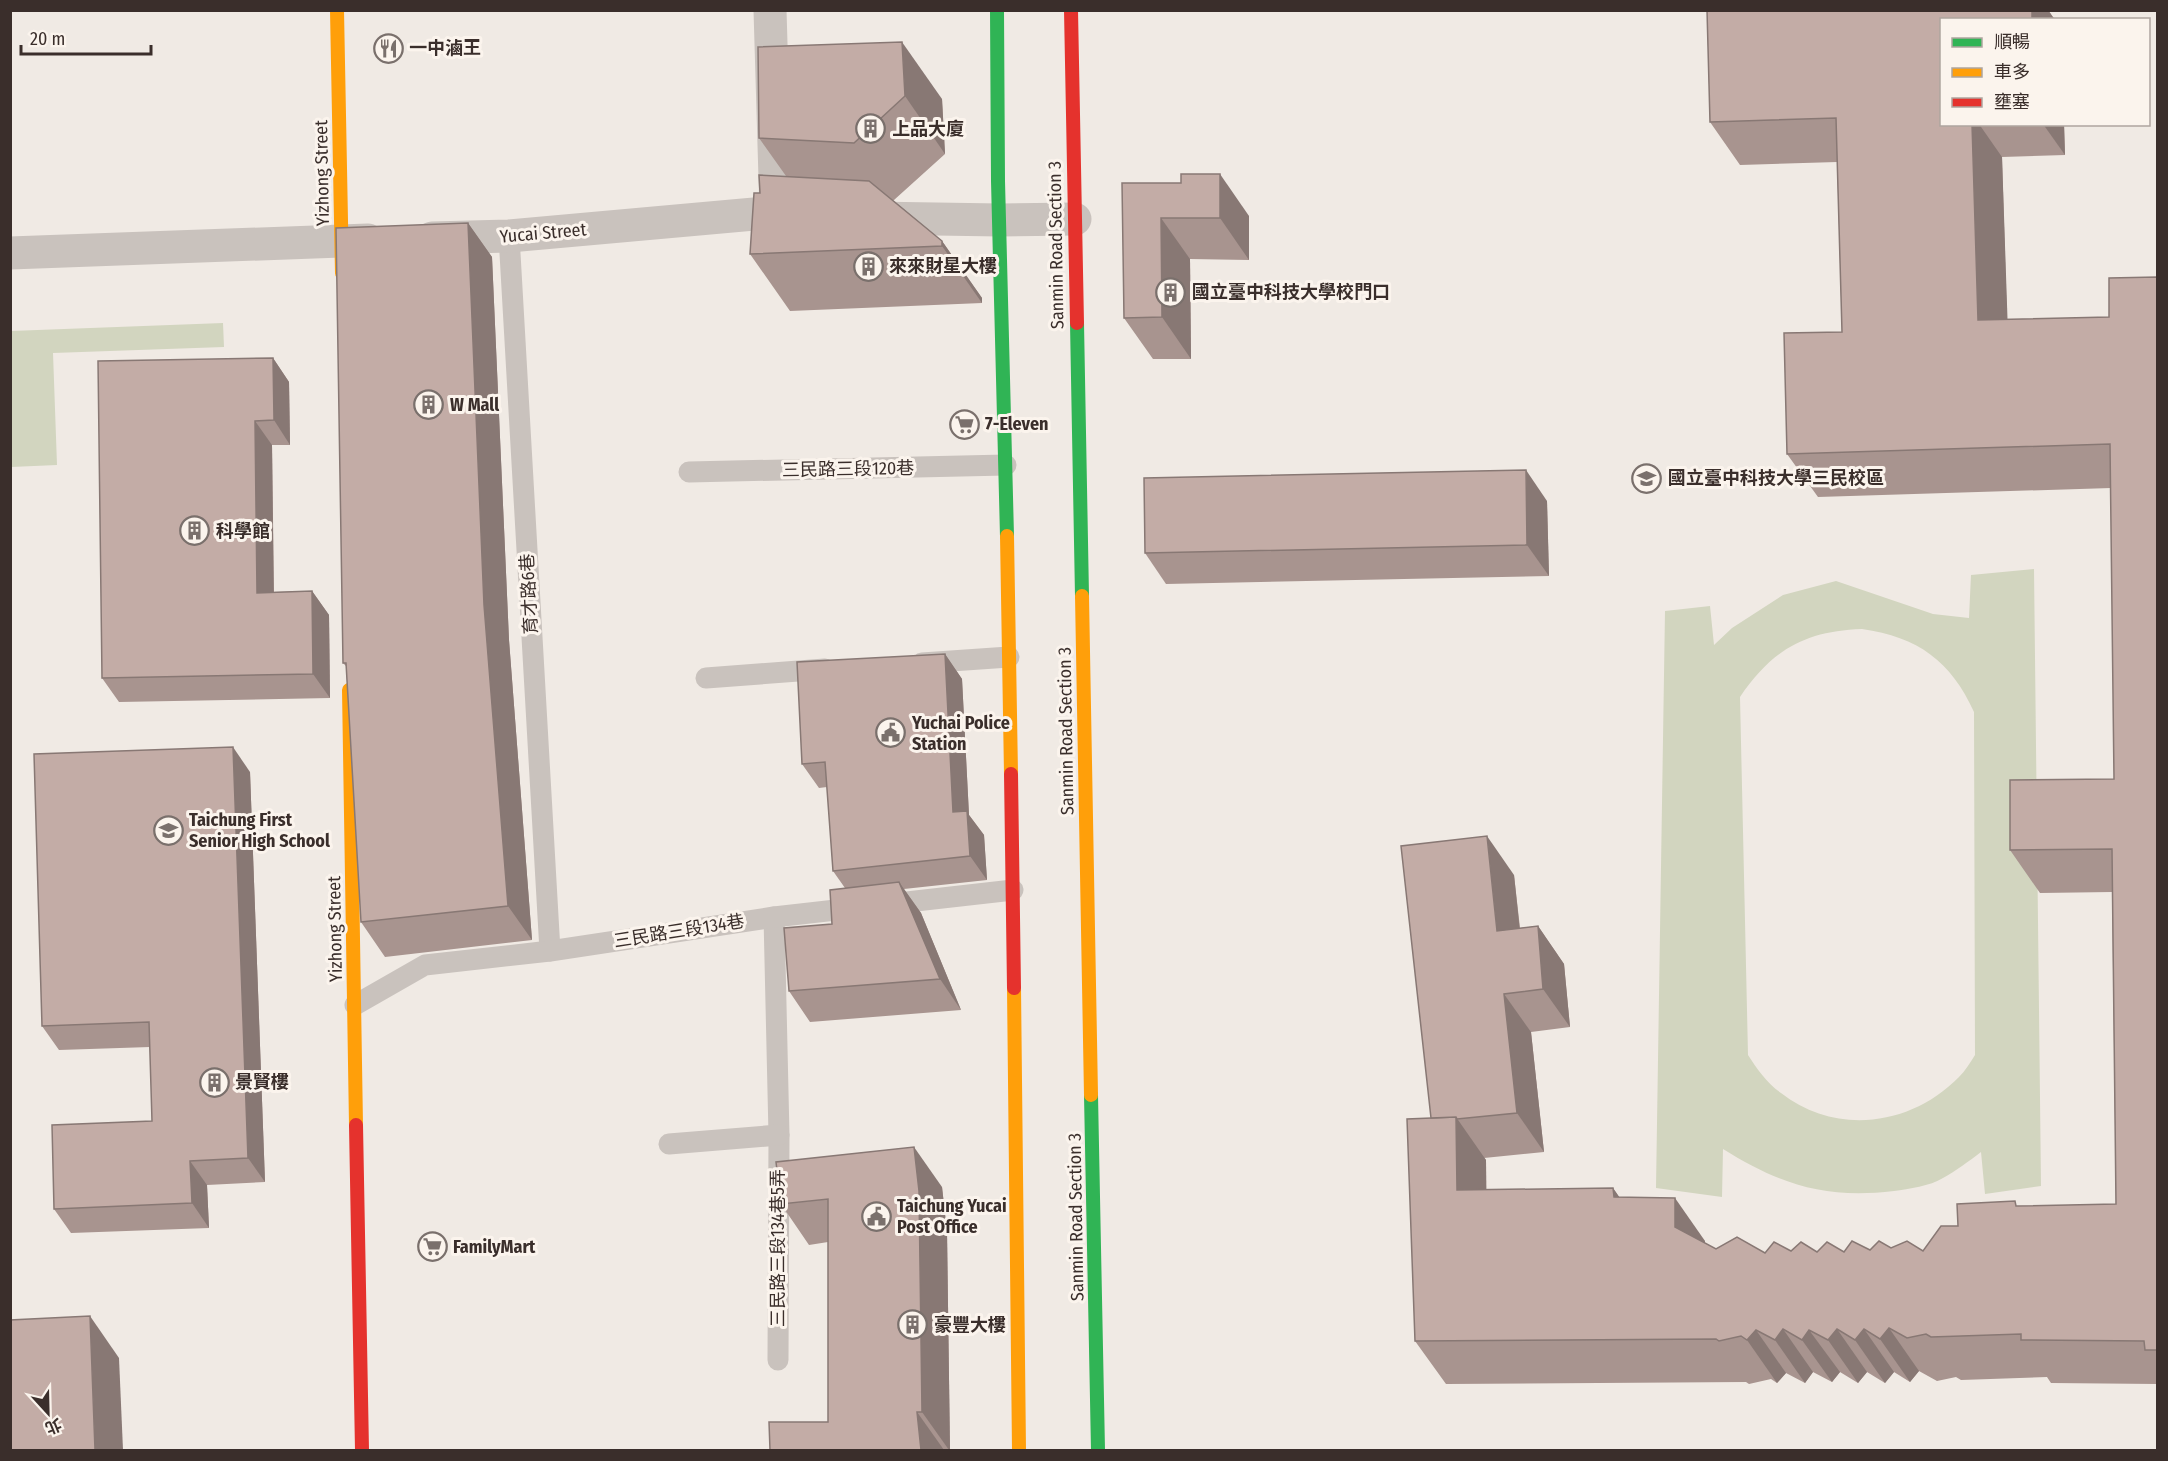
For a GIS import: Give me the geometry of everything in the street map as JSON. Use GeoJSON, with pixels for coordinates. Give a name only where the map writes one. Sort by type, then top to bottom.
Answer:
{"type":"FeatureCollection","features":[{"type":"Feature","properties":{"kind":"main road","name":"Yizhong Street"},"geometry":{"type":"LineString","coordinates":[[337,10],[342,287]]}},
{"type":"Feature","properties":{"kind":"main road"},"geometry":{"type":"LineString","coordinates":[[997,10],[998,181],[1006,465],[1013,890],[1019,1450]]}},
{"type":"Feature","properties":{"kind":"main road","name":"Sanmin Road Section 3"},"geometry":{"type":"LineString","coordinates":[[1071,10],[1098,1450]]}},
{"type":"Feature","properties":{"kind":"main road","name":"Yizhong Street"},"geometry":{"type":"LineString","coordinates":[[349,682],[362,1450]]}},
{"type":"Feature","properties":{"kind":"street"},"geometry":{"type":"LineString","coordinates":[[770,10],[776,212]]}},
{"type":"Feature","properties":{"kind":"street","name":"Yucai Street"},"geometry":{"type":"LineString","coordinates":[[10,252],[509,236],[776,212],[898,219],[1075,219]]}},
{"type":"Feature","properties":{"kind":"lane","name":"育才路6巷"},"geometry":{"type":"LineString","coordinates":[[509,236],[549,951]]}},
{"type":"Feature","properties":{"kind":"lane","name":"三民路三段120巷"},"geometry":{"type":"LineString","coordinates":[[689,472],[1006,465]]}},
{"type":"Feature","properties":{"kind":"lane"},"geometry":{"type":"LineString","coordinates":[[904,664],[1009,657]]}},
{"type":"Feature","properties":{"kind":"lane"},"geometry":{"type":"LineString","coordinates":[[706,678],[846,668]]}},
{"type":"Feature","properties":{"kind":"lane","name":"三民路三段134巷"},"geometry":{"type":"LineString","coordinates":[[355,1005],[425,965],[549,951],[774,917],[1013,890]]}},
{"type":"Feature","properties":{"kind":"lane","name":"三民路三段134巷5弄"},"geometry":{"type":"LineString","coordinates":[[774,917],[779,1135],[777,1360]]}},
{"type":"Feature","properties":{"kind":"lane"},"geometry":{"type":"LineString","coordinates":[[669,1144],[779,1135]]}},
{"type":"Feature","properties":{"kind":"green space"},"geometry":{"type":"Polygon","coordinates":[[[223,323],[224,347],[53,353],[57,465],[11,467],[11,331],[223,323]]]}},
{"type":"Feature","properties":{"kind":"green space"},"geometry":{"type":"Polygon","coordinates":[[[2034,569],[2041,1186],[1985,1194],[1981,1152],[1943,1178],[1919,1187],[1869,1193],[1825,1191],[1764,1172],[1723,1149],[1722,1197],[1656,1188],[1665,611],[1710,606],[1714,645],[1732,628],[1783,595],[1836,581],[1933,614],[1969,618],[1971,575],[2034,569]],[[1862,629],[1823,634],[1807,639],[1778,655],[1752,681],[1740,697],[1748,1055],[1771,1085],[1802,1107],[1825,1116],[1849,1120],[1873,1120],[1896,1115],[1919,1106],[1940,1094],[1959,1077],[1975,1055],[1974,712],[1965,694],[1943,665],[1916,645],[1882,633],[1862,629]]]}},
{"type":"Feature","properties":{"kind":"building"},"geometry":{"type":"Polygon","coordinates":[[[1707,10],[2032,10],[2032,18],[1940,18],[1940,126],[1972,126],[1978,320],[2109,317],[2109,278],[2157,277],[2157,1350],[2145,1350],[2144,1341],[2021,1340],[2021,1334],[1931,1337],[1926,1334],[1907,1338],[1889,1328],[1880,1339],[1864,1329],[1855,1340],[1837,1329],[1828,1340],[1809,1330],[1802,1340],[1783,1329],[1775,1340],[1756,1330],[1747,1340],[1741,1336],[1719,1341],[1716,1339],[1415,1341],[1407,1119],[1456,1117],[1457,1190],[1613,1188],[1614,1197],[1675,1198],[1675,1227],[1716,1249],[1737,1237],[1765,1253],[1774,1242],[1791,1251],[1801,1242],[1817,1252],[1827,1242],[1844,1252],[1852,1241],[1870,1250],[1879,1241],[1891,1248],[1907,1241],[1923,1251],[1941,1226],[1958,1226],[1957,1204],[2015,1201],[2016,1206],[2116,1204],[2112,849],[2010,850],[2010,780],[2114,779],[2110,444],[1787,454],[1784,333],[1842,332],[1836,118],[1710,122],[1707,10]]]}},
{"type":"Feature","properties":{"kind":"building"},"geometry":{"type":"Polygon","coordinates":[[[902,42],[905,96],[854,143],[759,138],[758,47],[902,42]]]}},
{"type":"Feature","properties":{"kind":"building"},"geometry":{"type":"Polygon","coordinates":[[[1181,174],[1220,174],[1220,218],[1161,218],[1162,317],[1124,318],[1122,183],[1181,183],[1181,174]]]}},
{"type":"Feature","properties":{"kind":"building"},"geometry":{"type":"Polygon","coordinates":[[[759,175],[869,181],[942,241],[942,246],[750,254],[754,193],[760,193],[759,175]]]}},
{"type":"Feature","properties":{"kind":"building"},"geometry":{"type":"Polygon","coordinates":[[[468,223],[484,605],[508,906],[361,922],[346,663],[343,663],[336,228],[468,223]]]}},
{"type":"Feature","properties":{"kind":"building","name":"科學館"},"geometry":{"type":"Polygon","coordinates":[[[273,358],[274,420],[255,421],[257,593],[312,591],[313,674],[102,678],[98,361],[273,358]]]}},
{"type":"Feature","properties":{"kind":"building"},"geometry":{"type":"Polygon","coordinates":[[[1526,470],[1527,545],[1145,553],[1144,478],[1526,470]]]}},
{"type":"Feature","properties":{"kind":"building"},"geometry":{"type":"Polygon","coordinates":[[[945,654],[953,812],[967,811],[970,856],[833,871],[825,762],[802,764],[797,662],[945,654]]]}},
{"type":"Feature","properties":{"kind":"building"},"geometry":{"type":"Polygon","coordinates":[[[233,747],[248,1158],[190,1161],[192,1203],[54,1209],[52,1125],[152,1121],[149,1022],[42,1026],[34,754],[233,747]]]}},
{"type":"Feature","properties":{"kind":"building"},"geometry":{"type":"Polygon","coordinates":[[[1487,836],[1497,931],[1538,926],[1543,989],[1504,994],[1517,1113],[1457,1119],[1456,1117],[1431,1118],[1401,846],[1487,836]]]}},
{"type":"Feature","properties":{"kind":"building"},"geometry":{"type":"Polygon","coordinates":[[[899,882],[940,979],[789,991],[784,928],[832,924],[830,890],[899,882]]]}},
{"type":"Feature","properties":{"kind":"building"},"geometry":{"type":"Polygon","coordinates":[[[914,1147],[919,1191],[922,1412],[917,1412],[921,1450],[770,1450],[769,1422],[828,1422],[828,1199],[781,1204],[776,1162],[914,1147]]]}},
{"type":"Feature","properties":{"kind":"building"},"geometry":{"type":"Polygon","coordinates":[[[90,1316],[95,1450],[10,1450],[10,1320],[90,1316]]]}},
{"type":"Feature","properties":{"kind":"traffic: fast"},"geometry":{"type":"LineString","coordinates":[[997,10],[998,181],[1007,536]]}},
{"type":"Feature","properties":{"kind":"traffic: fast"},"geometry":{"type":"LineString","coordinates":[[1077,323],[1082,596]]}},
{"type":"Feature","properties":{"kind":"traffic: fast"},"geometry":{"type":"LineString","coordinates":[[1091,1095],[1098,1450]]}},
{"type":"Feature","properties":{"kind":"traffic: slow"},"geometry":{"type":"LineString","coordinates":[[337,10],[342,273]]}},
{"type":"Feature","properties":{"kind":"traffic: slow"},"geometry":{"type":"LineString","coordinates":[[1007,536],[1011,774]]}},
{"type":"Feature","properties":{"kind":"traffic: slow"},"geometry":{"type":"LineString","coordinates":[[1082,596],[1091,1095]]}},
{"type":"Feature","properties":{"kind":"traffic: slow"},"geometry":{"type":"LineString","coordinates":[[349,690],[356,1125]]}},
{"type":"Feature","properties":{"kind":"traffic: slow"},"geometry":{"type":"LineString","coordinates":[[1014,988],[1019,1450]]}},
{"type":"Feature","properties":{"kind":"traffic: jam"},"geometry":{"type":"LineString","coordinates":[[1071,10],[1077,323]]}},
{"type":"Feature","properties":{"kind":"traffic: jam"},"geometry":{"type":"LineString","coordinates":[[1011,774],[1014,988]]}},
{"type":"Feature","properties":{"kind":"traffic: jam"},"geometry":{"type":"LineString","coordinates":[[356,1125],[362,1450]]}},
{"type":"Feature","properties":{"kind":"place","name":"一中滷王"},"geometry":{"type":"Point","coordinates":[388,48]}},
{"type":"Feature","properties":{"kind":"place","name":"上品大廈"},"geometry":{"type":"Point","coordinates":[871,129]}},
{"type":"Feature","properties":{"kind":"place","name":"來來財星大樓"},"geometry":{"type":"Point","coordinates":[868,266]}},
{"type":"Feature","properties":{"kind":"place","name":"國立臺中科技大學校門口"},"geometry":{"type":"Point","coordinates":[1171,292]}},
{"type":"Feature","properties":{"kind":"place","name":"W Mall"},"geometry":{"type":"Point","coordinates":[429,405]}},
{"type":"Feature","properties":{"kind":"place","name":"7-Eleven"},"geometry":{"type":"Point","coordinates":[964,424]}},
{"type":"Feature","properties":{"kind":"place","name":"國立臺中科技大學三民校區"},"geometry":{"type":"Point","coordinates":[1647,478]}},
{"type":"Feature","properties":{"kind":"place","name":"科學館"},"geometry":{"type":"Point","coordinates":[195,531]}},
{"type":"Feature","properties":{"kind":"place","name":"Yuchai Police Station"},"geometry":{"type":"Point","coordinates":[891,733]}},
{"type":"Feature","properties":{"kind":"place","name":"Taichung First Senior High School"},"geometry":{"type":"Point","coordinates":[168,830]}},
{"type":"Feature","properties":{"kind":"place","name":"景賢樓"},"geometry":{"type":"Point","coordinates":[214,1082]}},
{"type":"Feature","properties":{"kind":"place","name":"Taichung Yucai Post Office"},"geometry":{"type":"Point","coordinates":[876,1216]}},
{"type":"Feature","properties":{"kind":"place","name":"FamilyMart"},"geometry":{"type":"Point","coordinates":[432,1247]}},
{"type":"Feature","properties":{"kind":"place","name":"豪豐大樓"},"geometry":{"type":"Point","coordinates":[913,1325]}}]}
